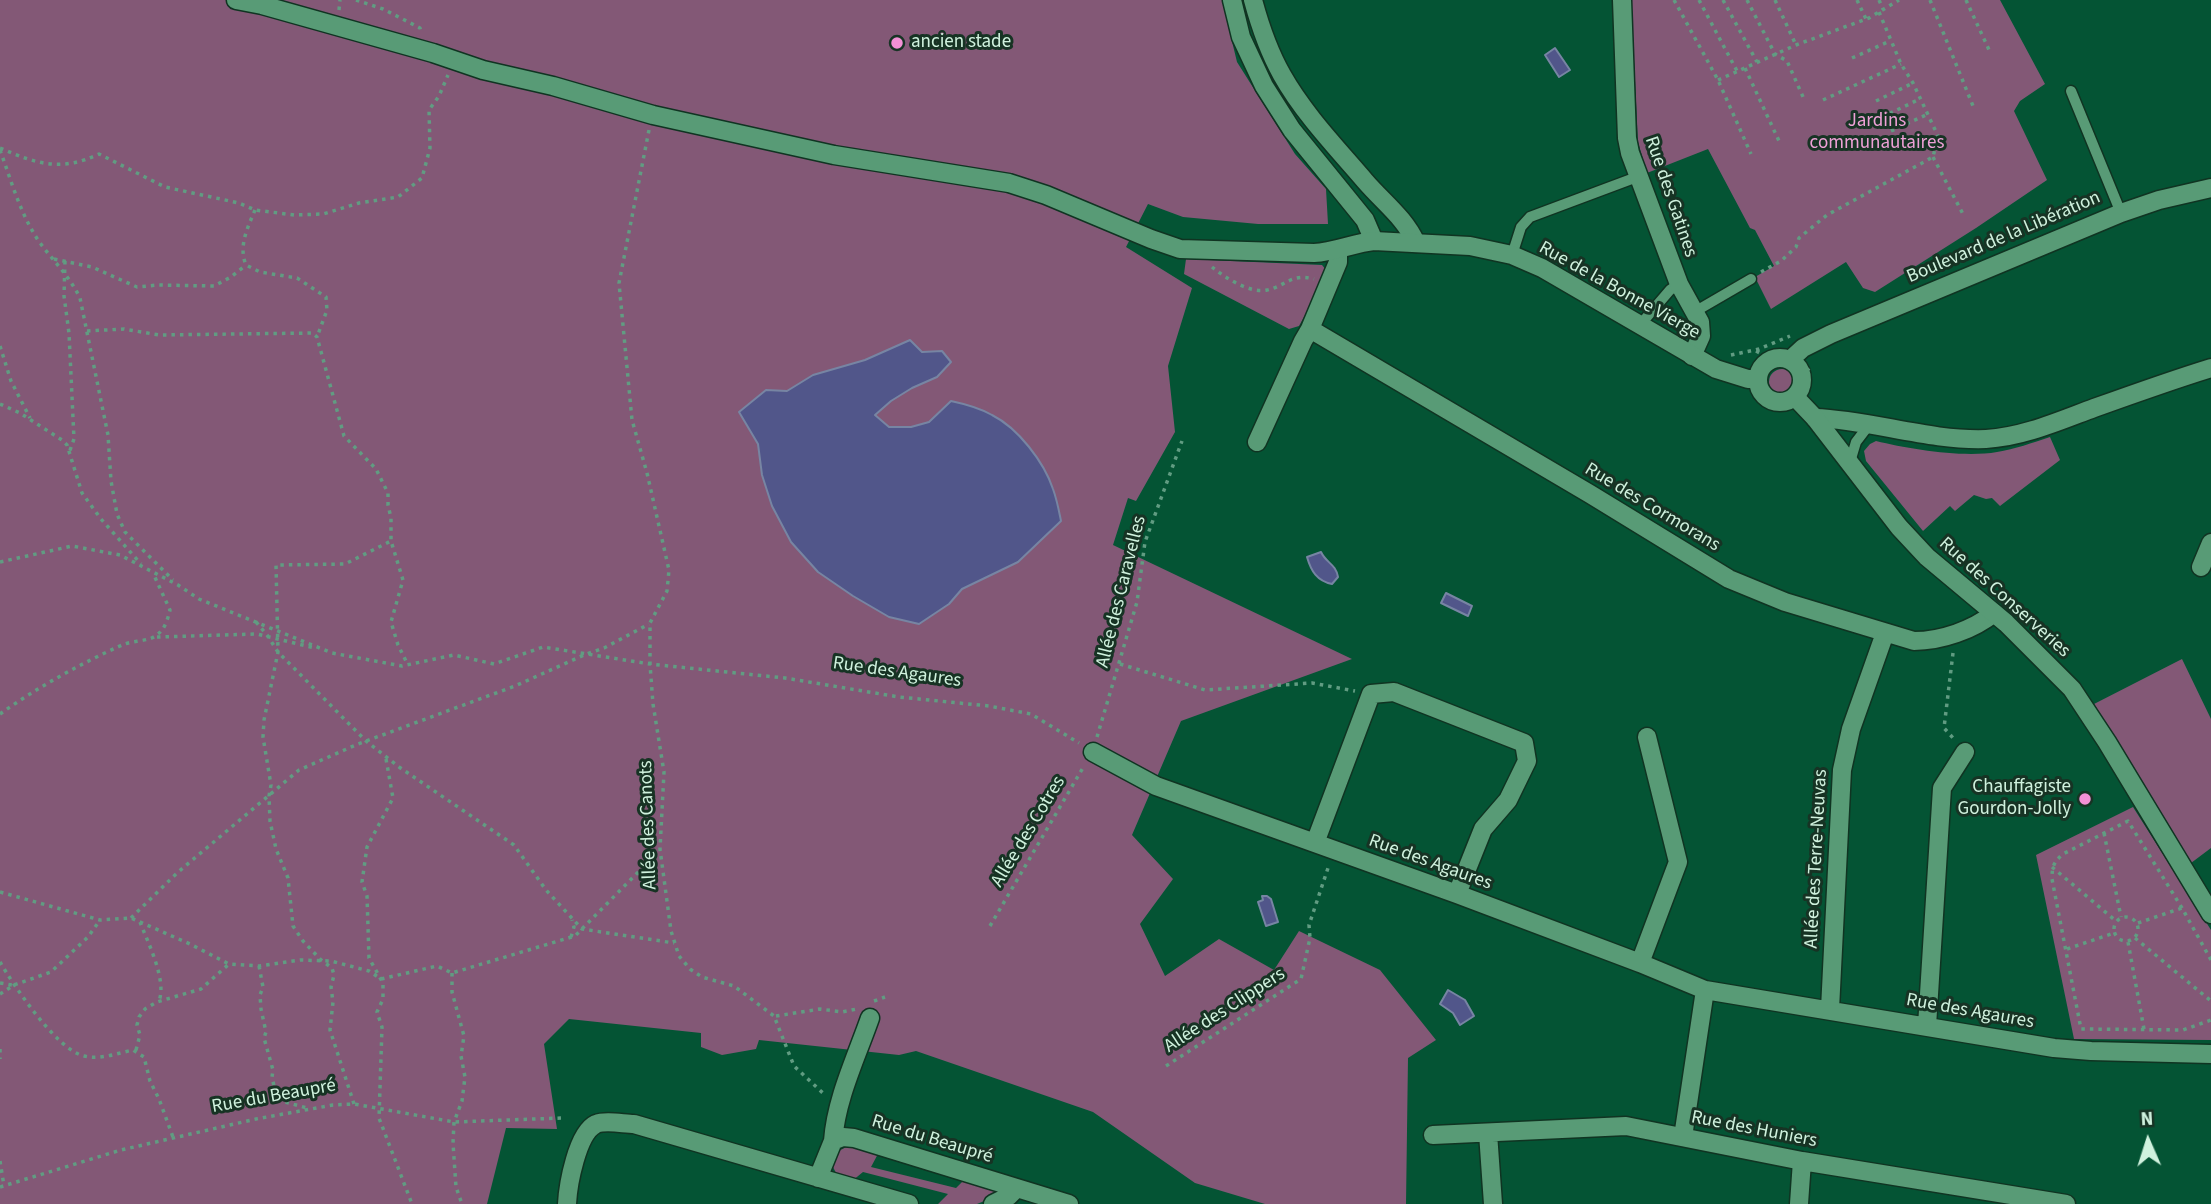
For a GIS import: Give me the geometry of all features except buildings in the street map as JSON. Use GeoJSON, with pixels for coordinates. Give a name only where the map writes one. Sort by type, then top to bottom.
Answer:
{"type":"FeatureCollection","features":[{"type":"Feature","properties":{"kind":"street","name":"Rue de la Bonne Vierge"},"geometry":{"type":"LineString","coordinates":[[236,0],[653,115],[834,155],[1009,183],[1046,195],[1180,249],[1314,253],[1374,241],[1470,246],[1512,256],[1542,268],[1692,356],[1732,375],[1748,379],[1758,365]]}},
{"type":"Feature","properties":{"kind":"street"},"geometry":{"type":"LineString","coordinates":[[1232,0],[1241,37],[1264,86],[1292,130],[1365,220],[1374,241]]}},
{"type":"Feature","properties":{"kind":"street"},"geometry":{"type":"LineString","coordinates":[[1253,0],[1261,28],[1283,76],[1311,118],[1409,227],[1416,243]]}},
{"type":"Feature","properties":{"kind":"street","name":"Rue des Gatines"},"geometry":{"type":"LineString","coordinates":[[1622,0],[1627,138],[1637,177],[1679,284],[1696,311]]}},
{"type":"Feature","properties":{"kind":"street","name":"Boulevard de la Libération"},"geometry":{"type":"LineString","coordinates":[[1790,360],[1816,342],[1866,319],[2120,213],[2158,200],[2211,188]]}},
{"type":"Feature","properties":{"kind":"street"},"geometry":{"type":"LineString","coordinates":[[1257,442],[1310,329],[1338,262],[1338,250]]}},
{"type":"Feature","properties":{"kind":"street"},"geometry":{"type":"LineString","coordinates":[[1692,356],[1701,335],[1696,311]]}},
{"type":"Feature","properties":{"kind":"street","name":"Rue des Cormorans"},"geometry":{"type":"LineString","coordinates":[[1310,329],[1729,579],[1785,602],[1914,641],[1928,641],[1954,633],[1985,620],[1994,613]]}},
{"type":"Feature","properties":{"kind":"street"},"geometry":{"type":"LineString","coordinates":[[1776,358],[1790,360],[1800,371],[1802,385],[1795,397],[1783,403],[1770,401],[1760,391],[1758,365],[1776,358]]}},
{"type":"Feature","properties":{"kind":"street"},"geometry":{"type":"LineString","coordinates":[[1815,418],[1838,419],[1941,436],[1986,439],[2026,433],[2160,383],[2211,368]]}},
{"type":"Feature","properties":{"kind":"street","name":"Rue des Conserveries"},"geometry":{"type":"LineString","coordinates":[[1795,397],[1815,418],[1899,527],[1927,557],[1994,613],[2072,689],[2211,914]]}},
{"type":"Feature","properties":{"kind":"street"},"geometry":{"type":"LineString","coordinates":[[2201,567],[2211,543]]}},
{"type":"Feature","properties":{"kind":"street","name":"Allée des Terre-Neuvas"},"geometry":{"type":"LineString","coordinates":[[1830,1009],[1842,770],[1851,729],[1885,633]]}},
{"type":"Feature","properties":{"kind":"street"},"geometry":{"type":"LineString","coordinates":[[1315,843],[1371,694],[1394,692],[1524,743],[1527,761],[1508,800],[1483,829],[1457,894]]}},
{"type":"Feature","properties":{"kind":"street"},"geometry":{"type":"LineString","coordinates":[[1640,963],[1678,862],[1647,737]]}},
{"type":"Feature","properties":{"kind":"street","name":"Rue des Agaures"},"geometry":{"type":"LineString","coordinates":[[1093,752],[1156,786],[1457,894],[1705,990],[2054,1048],[2211,1054]]}},
{"type":"Feature","properties":{"kind":"street"},"geometry":{"type":"LineString","coordinates":[[1927,1026],[1942,788],[1965,752]]}},
{"type":"Feature","properties":{"kind":"street"},"geometry":{"type":"LineString","coordinates":[[1683,1137],[1705,990]]}},
{"type":"Feature","properties":{"kind":"street"},"geometry":{"type":"LineString","coordinates":[[818,1178],[833,1141],[838,1110],[870,1018]]}},
{"type":"Feature","properties":{"kind":"street"},"geometry":{"type":"LineString","coordinates":[[567,1204],[581,1140],[589,1129],[598,1123],[634,1124],[909,1204]]}},
{"type":"Feature","properties":{"kind":"street","name":"Rue des Huniers"},"geometry":{"type":"LineString","coordinates":[[1433,1135],[1616,1125],[1802,1161],[2066,1204]]}},
{"type":"Feature","properties":{"kind":"street"},"geometry":{"type":"LineString","coordinates":[[1488,1133],[1493,1204]]}},
{"type":"Feature","properties":{"kind":"street","name":"Rue du Beaupré"},"geometry":{"type":"LineString","coordinates":[[833,1141],[843,1137],[854,1138],[1069,1204]]}},
{"type":"Feature","properties":{"kind":"street"},"geometry":{"type":"LineString","coordinates":[[1799,1204],[1802,1161]]}},
{"type":"Feature","properties":{"kind":"street"},"geometry":{"type":"LineString","coordinates":[[993,1204],[1009,1196],[1017,1188]]}},
{"type":"Feature","properties":{"kind":"lane"},"geometry":{"type":"LineString","coordinates":[[2071,91],[2120,213]]}},
{"type":"Feature","properties":{"kind":"lane"},"geometry":{"type":"LineString","coordinates":[[1512,256],[1521,227],[1530,217],[1637,177]]}},
{"type":"Feature","properties":{"kind":"lane"},"geometry":{"type":"LineString","coordinates":[[1696,311],[1751,279]]}},
{"type":"Feature","properties":{"kind":"lane"},"geometry":{"type":"LineString","coordinates":[[1640,326],[1679,284]]}},
{"type":"Feature","properties":{"kind":"lane"},"geometry":{"type":"LineString","coordinates":[[1850,463],[1856,442],[1869,425]]}},
{"type":"Feature","properties":{"kind":"path"},"geometry":{"type":"LineString","coordinates":[[356,0],[383,9],[420,28],[421,39]]}},
{"type":"Feature","properties":{"kind":"path"},"geometry":{"type":"LineString","coordinates":[[1674,0],[1718,80],[1751,154]]}},
{"type":"Feature","properties":{"kind":"path"},"geometry":{"type":"LineString","coordinates":[[1699,0],[1737,71]]}},
{"type":"Feature","properties":{"kind":"path"},"geometry":{"type":"LineString","coordinates":[[1723,0],[1757,62]]}},
{"type":"Feature","properties":{"kind":"path"},"geometry":{"type":"LineString","coordinates":[[1747,0],[1775,54],[1787,61],[1804,99]]}},
{"type":"Feature","properties":{"kind":"path"},"geometry":{"type":"LineString","coordinates":[[1775,0],[1796,45]]}},
{"type":"Feature","properties":{"kind":"path"},"geometry":{"type":"LineString","coordinates":[[1857,0],[1866,19]]}},
{"type":"Feature","properties":{"kind":"path"},"geometry":{"type":"LineString","coordinates":[[1879,0],[1890,41],[1938,136],[1933,157],[1964,216]]}},
{"type":"Feature","properties":{"kind":"path"},"geometry":{"type":"LineString","coordinates":[[1930,0],[1973,106]]}},
{"type":"Feature","properties":{"kind":"path"},"geometry":{"type":"LineString","coordinates":[[1966,0],[1990,52]]}},
{"type":"Feature","properties":{"kind":"path"},"geometry":{"type":"LineString","coordinates":[[1718,80],[1796,45],[1866,19],[1896,1]]}},
{"type":"Feature","properties":{"kind":"path"},"geometry":{"type":"LineString","coordinates":[[1852,58],[1890,41]]}},
{"type":"Feature","properties":{"kind":"path"},"geometry":{"type":"LineString","coordinates":[[0,149],[31,162],[60,165],[83,162],[99,154],[165,187],[239,203],[255,210],[294,215],[323,214],[359,203],[398,197],[422,178],[430,148],[429,110],[439,96],[454,60]]}},
{"type":"Feature","properties":{"kind":"path"},"geometry":{"type":"LineString","coordinates":[[1823,100],[1901,64]]}},
{"type":"Feature","properties":{"kind":"path"},"geometry":{"type":"LineString","coordinates":[[1745,68],[1779,141]]}},
{"type":"Feature","properties":{"kind":"path"},"geometry":{"type":"LineString","coordinates":[[1876,100],[1913,83]]}},
{"type":"Feature","properties":{"kind":"path"},"geometry":{"type":"LineString","coordinates":[[1882,117],[1920,99]]}},
{"type":"Feature","properties":{"kind":"path"},"geometry":{"type":"LineString","coordinates":[[1891,131],[1928,114]]}},
{"type":"Feature","properties":{"kind":"path"},"geometry":{"type":"LineString","coordinates":[[131,918],[177,873],[299,770],[366,741],[515,686],[604,648],[650,623],[667,592],[669,570],[632,421],[619,283],[653,115]]}},
{"type":"Feature","properties":{"kind":"path"},"geometry":{"type":"LineString","coordinates":[[0,149],[23,212],[38,240],[72,281],[80,298],[108,435],[111,481],[117,514],[125,532],[178,585]]}},
{"type":"Feature","properties":{"kind":"path"},"geometry":{"type":"LineString","coordinates":[[1751,279],[1781,261],[1796,247],[1799,238],[1827,215],[1933,157]]}},
{"type":"Feature","properties":{"kind":"path"},"geometry":{"type":"LineString","coordinates":[[0,714],[19,700],[98,656],[127,643],[155,637],[267,635],[325,650],[408,665],[391,622],[403,580],[391,541],[388,493],[376,469],[344,436],[317,337],[327,310],[326,297],[298,278],[260,272],[246,265],[242,255],[246,230],[255,210]]}},
{"type":"Feature","properties":{"kind":"path"},"geometry":{"type":"LineString","coordinates":[[54,258],[92,267],[137,288],[158,285],[214,286],[246,265]]}},
{"type":"Feature","properties":{"kind":"path"},"geometry":{"type":"LineString","coordinates":[[65,261],[64,296],[69,334],[74,439],[69,454]]}},
{"type":"Feature","properties":{"kind":"path"},"geometry":{"type":"LineString","coordinates":[[1208,264],[1226,278],[1258,289],[1266,290],[1295,277],[1304,276],[1328,283]]}},
{"type":"Feature","properties":{"kind":"path"},"geometry":{"type":"LineString","coordinates":[[87,331],[115,328],[159,335],[312,333],[317,337]]}},
{"type":"Feature","properties":{"kind":"path"},"geometry":{"type":"LineString","coordinates":[[1758,365],[1795,334]]}},
{"type":"Feature","properties":{"kind":"path"},"geometry":{"type":"LineString","coordinates":[[0,346],[11,381],[31,420]]}},
{"type":"Feature","properties":{"kind":"path"},"geometry":{"type":"LineString","coordinates":[[0,404],[62,440],[82,493],[136,560],[153,573],[170,610],[166,624],[155,637]]}},
{"type":"Feature","properties":{"kind":"path","name":"Allée des Caravelles"},"geometry":{"type":"LineString","coordinates":[[1093,752],[1137,601],[1145,542],[1182,441]]}},
{"type":"Feature","properties":{"kind":"path"},"geometry":{"type":"LineString","coordinates":[[354,1104],[330,1030],[333,1002],[331,987],[334,975],[332,968],[303,941],[293,926],[288,878],[276,849],[270,821],[271,785],[263,737],[264,720],[278,652],[276,565],[345,564],[391,541]]}},
{"type":"Feature","properties":{"kind":"path"},"geometry":{"type":"LineString","coordinates":[[0,562],[72,547],[120,555],[199,598],[325,650]]}},
{"type":"Feature","properties":{"kind":"path"},"geometry":{"type":"LineString","coordinates":[[254,621],[278,652],[366,741],[514,845],[546,890],[582,929],[674,943],[679,956],[690,969],[702,977],[734,986],[774,1016],[820,1009],[842,1013]]}},
{"type":"Feature","properties":{"kind":"path","name":"Allée des Canots"},"geometry":{"type":"LineString","coordinates":[[650,623],[653,704],[664,772],[660,849],[674,943]]}},
{"type":"Feature","properties":{"kind":"path"},"geometry":{"type":"LineString","coordinates":[[1954,633],[1944,728],[1965,752]]}},
{"type":"Feature","properties":{"kind":"path","name":"Rue des Agaures"},"geometry":{"type":"LineString","coordinates":[[408,665],[454,655],[494,664],[543,647],[650,664],[785,678],[899,697],[989,706],[1031,715],[1093,752]]}},
{"type":"Feature","properties":{"kind":"path"},"geometry":{"type":"LineString","coordinates":[[1119,664],[1205,690],[1312,683],[1371,694]]}},
{"type":"Feature","properties":{"kind":"path","name":"Allée des Cotres"},"geometry":{"type":"LineString","coordinates":[[990,926],[1093,752]]}},
{"type":"Feature","properties":{"kind":"path"},"geometry":{"type":"LineString","coordinates":[[386,757],[393,798],[367,846],[362,882],[367,896],[369,958],[381,979],[383,999],[377,1012],[382,1027],[379,1118],[412,1204]]}},
{"type":"Feature","properties":{"kind":"path"},"geometry":{"type":"LineString","coordinates":[[2211,960],[2127,821],[2063,853],[2054,861],[2052,878],[2081,1029],[2183,1030],[2211,1020]]}},
{"type":"Feature","properties":{"kind":"path"},"geometry":{"type":"LineString","coordinates":[[2104,833],[2121,917]]}},
{"type":"Feature","properties":{"kind":"path"},"geometry":{"type":"LineString","coordinates":[[0,892],[100,920],[131,918],[229,964],[259,966],[321,960],[369,971],[381,979],[437,966],[452,973],[571,937],[660,849]]}},
{"type":"Feature","properties":{"kind":"path","name":"Allée des Clippers"},"geometry":{"type":"LineString","coordinates":[[1166,1066],[1301,979],[1310,938],[1309,925],[1335,850]]}},
{"type":"Feature","properties":{"kind":"path"},"geometry":{"type":"LineString","coordinates":[[2052,867],[2116,921]]}},
{"type":"Feature","properties":{"kind":"path"},"geometry":{"type":"LineString","coordinates":[[2137,924],[2182,908]]}},
{"type":"Feature","properties":{"kind":"path"},"geometry":{"type":"LineString","coordinates":[[2121,917],[2130,917],[2137,924],[2135,938],[2127,942],[2117,938],[2114,933],[2116,921],[2121,917]]}},
{"type":"Feature","properties":{"kind":"path"},"geometry":{"type":"LineString","coordinates":[[571,937],[572,918]]}},
{"type":"Feature","properties":{"kind":"path"},"geometry":{"type":"LineString","coordinates":[[0,994],[14,985],[51,972],[88,937],[100,920]]}},
{"type":"Feature","properties":{"kind":"path"},"geometry":{"type":"LineString","coordinates":[[140,922],[162,982],[163,993],[159,1001]]}},
{"type":"Feature","properties":{"kind":"path"},"geometry":{"type":"LineString","coordinates":[[2067,949],[2114,933]]}},
{"type":"Feature","properties":{"kind":"path"},"geometry":{"type":"LineString","coordinates":[[2135,938],[2211,1001]]}},
{"type":"Feature","properties":{"kind":"path"},"geometry":{"type":"LineString","coordinates":[[2127,942],[2144,1028]]}},
{"type":"Feature","properties":{"kind":"path"},"geometry":{"type":"LineString","coordinates":[[0,962],[14,985],[64,1045],[81,1056],[96,1058],[136,1050]]}},
{"type":"Feature","properties":{"kind":"path"},"geometry":{"type":"LineString","coordinates":[[136,1050],[140,1035],[137,1025],[145,1009],[159,1001],[201,989],[229,964]]}},
{"type":"Feature","properties":{"kind":"path"},"geometry":{"type":"LineString","coordinates":[[259,966],[263,987],[261,1009],[266,1032],[264,1038],[276,1096],[285,1102],[309,1109]]}},
{"type":"Feature","properties":{"kind":"path"},"geometry":{"type":"LineString","coordinates":[[452,973],[452,992],[464,1036],[461,1056],[465,1077],[454,1122],[453,1143],[456,1187],[462,1204]]}},
{"type":"Feature","properties":{"kind":"path"},"geometry":{"type":"LineString","coordinates":[[0,983],[14,985]]}},
{"type":"Feature","properties":{"kind":"path"},"geometry":{"type":"LineString","coordinates":[[774,1016],[794,1066],[828,1097],[838,1110]]}},
{"type":"Feature","properties":{"kind":"path"},"geometry":{"type":"LineString","coordinates":[[0,1049],[0,1059]]}},
{"type":"Feature","properties":{"kind":"path"},"geometry":{"type":"LineString","coordinates":[[136,1050],[144,1057],[150,1081],[173,1138]]}},
{"type":"Feature","properties":{"kind":"path","name":"Rue du Beaupré"},"geometry":{"type":"LineString","coordinates":[[2,1186],[121,1150],[256,1119],[333,1105],[354,1104],[454,1122],[562,1118]]}},
{"type":"Feature","properties":{"kind":"path"},"geometry":{"type":"LineString","coordinates":[[0,1161],[2,1186]]}},
{"type":"Feature","properties":{"kind":"green space"},"geometry":{"type":"Polygon","coordinates":[[[0,0],[1222,0],[1237,62],[1295,154],[1326,189],[1328,224],[1258,224],[1183,217],[1148,204],[1126,247],[1192,288],[1168,366],[1175,432],[1136,501],[1128,498],[1113,545],[1352,659],[1181,721],[1132,835],[1173,879],[1140,924],[1165,976],[1219,939],[1274,970],[1299,931],[1380,970],[1436,1040],[1408,1058],[1406,1204],[1265,1204],[1195,1183],[1093,1112],[916,1051],[899,1055],[759,1040],[756,1049],[722,1055],[701,1047],[701,1033],[569,1019],[544,1044],[557,1129],[506,1128],[487,1204],[0,1204],[0,0]]]}},
{"type":"Feature","properties":{"kind":"green space","name":"Jardins communautaires"},"geometry":{"type":"Polygon","coordinates":[[[1631,0],[2000,0],[2045,84],[2020,101],[2014,111],[2047,180],[1875,292],[1863,288],[1846,262],[1771,309],[1755,277],[1774,266],[1755,230],[1750,228],[1708,149],[1647,173],[1638,142],[1631,0]]]}},
{"type":"Feature","properties":{"kind":"green space"},"geometry":{"type":"Polygon","coordinates":[[[1186,259],[1322,265],[1327,271],[1299,326],[1289,329],[1184,274],[1186,259]]]}},
{"type":"Feature","properties":{"kind":"green space"},"geometry":{"type":"Polygon","coordinates":[[[1782,369],[1791,373],[1795,382],[1791,391],[1782,395],[1773,391],[1769,382],[1773,373],[1782,369]]]}},
{"type":"Feature","properties":{"kind":"green space"},"geometry":{"type":"Polygon","coordinates":[[[2050,437],[2060,460],[2000,506],[1992,498],[1974,495],[1955,511],[1950,506],[1923,531],[1866,461],[1864,451],[1876,441],[1936,452],[1983,454],[2050,437]]]}},
{"type":"Feature","properties":{"kind":"green space"},"geometry":{"type":"Polygon","coordinates":[[[2182,659],[2211,719],[2211,848],[2191,863],[2094,704],[2182,659]]]}},
{"type":"Feature","properties":{"kind":"green space"},"geometry":{"type":"Polygon","coordinates":[[[2133,807],[2211,930],[2211,1040],[2074,1039],[2036,855],[2133,807]]]}},
{"type":"Feature","properties":{"kind":"green space"},"geometry":{"type":"Polygon","coordinates":[[[848,1146],[879,1152],[871,1167],[956,1188],[968,1176],[992,1185],[994,1197],[977,1204],[938,1204],[948,1194],[863,1172],[852,1181],[837,1175],[833,1167],[837,1152],[848,1146]]]}},
{"type":"Feature","properties":{"kind":"water"},"geometry":{"type":"Polygon","coordinates":[[[1555,48],[1570,70],[1559,77],[1545,55],[1555,48]]]}},
{"type":"Feature","properties":{"kind":"water"},"geometry":{"type":"Polygon","coordinates":[[[910,340],[922,352],[942,351],[951,362],[937,377],[912,388],[875,415],[889,427],[911,427],[929,422],[951,401],[992,415],[1011,428],[1037,457],[1053,489],[1061,521],[1018,562],[962,589],[949,604],[919,624],[889,617],[853,596],[818,572],[791,542],[772,506],[762,475],[758,444],[739,412],[766,390],[787,391],[813,375],[865,360],[910,340]]]}},
{"type":"Feature","properties":{"kind":"water"},"geometry":{"type":"Polygon","coordinates":[[[1321,552],[1337,573],[1338,577],[1332,584],[1319,578],[1307,557],[1321,552]]]}},
{"type":"Feature","properties":{"kind":"water"},"geometry":{"type":"Polygon","coordinates":[[[1446,593],[1472,606],[1468,616],[1441,603],[1446,593]]]}},
{"type":"Feature","properties":{"kind":"water"},"geometry":{"type":"Polygon","coordinates":[[[1262,896],[1271,899],[1278,922],[1266,926],[1258,902],[1263,900],[1262,896]]]}},
{"type":"Feature","properties":{"kind":"water"},"geometry":{"type":"Polygon","coordinates":[[[1448,990],[1465,1000],[1474,1016],[1460,1025],[1453,1013],[1440,1004],[1448,990]]]}},
{"type":"Feature","properties":{"kind":"place","name":"ancien stade"},"geometry":{"type":"Point","coordinates":[897,43]}},
{"type":"Feature","properties":{"kind":"place","name":"Chauffagiste Gourdon-Jolly"},"geometry":{"type":"Point","coordinates":[2085,799]}}]}
